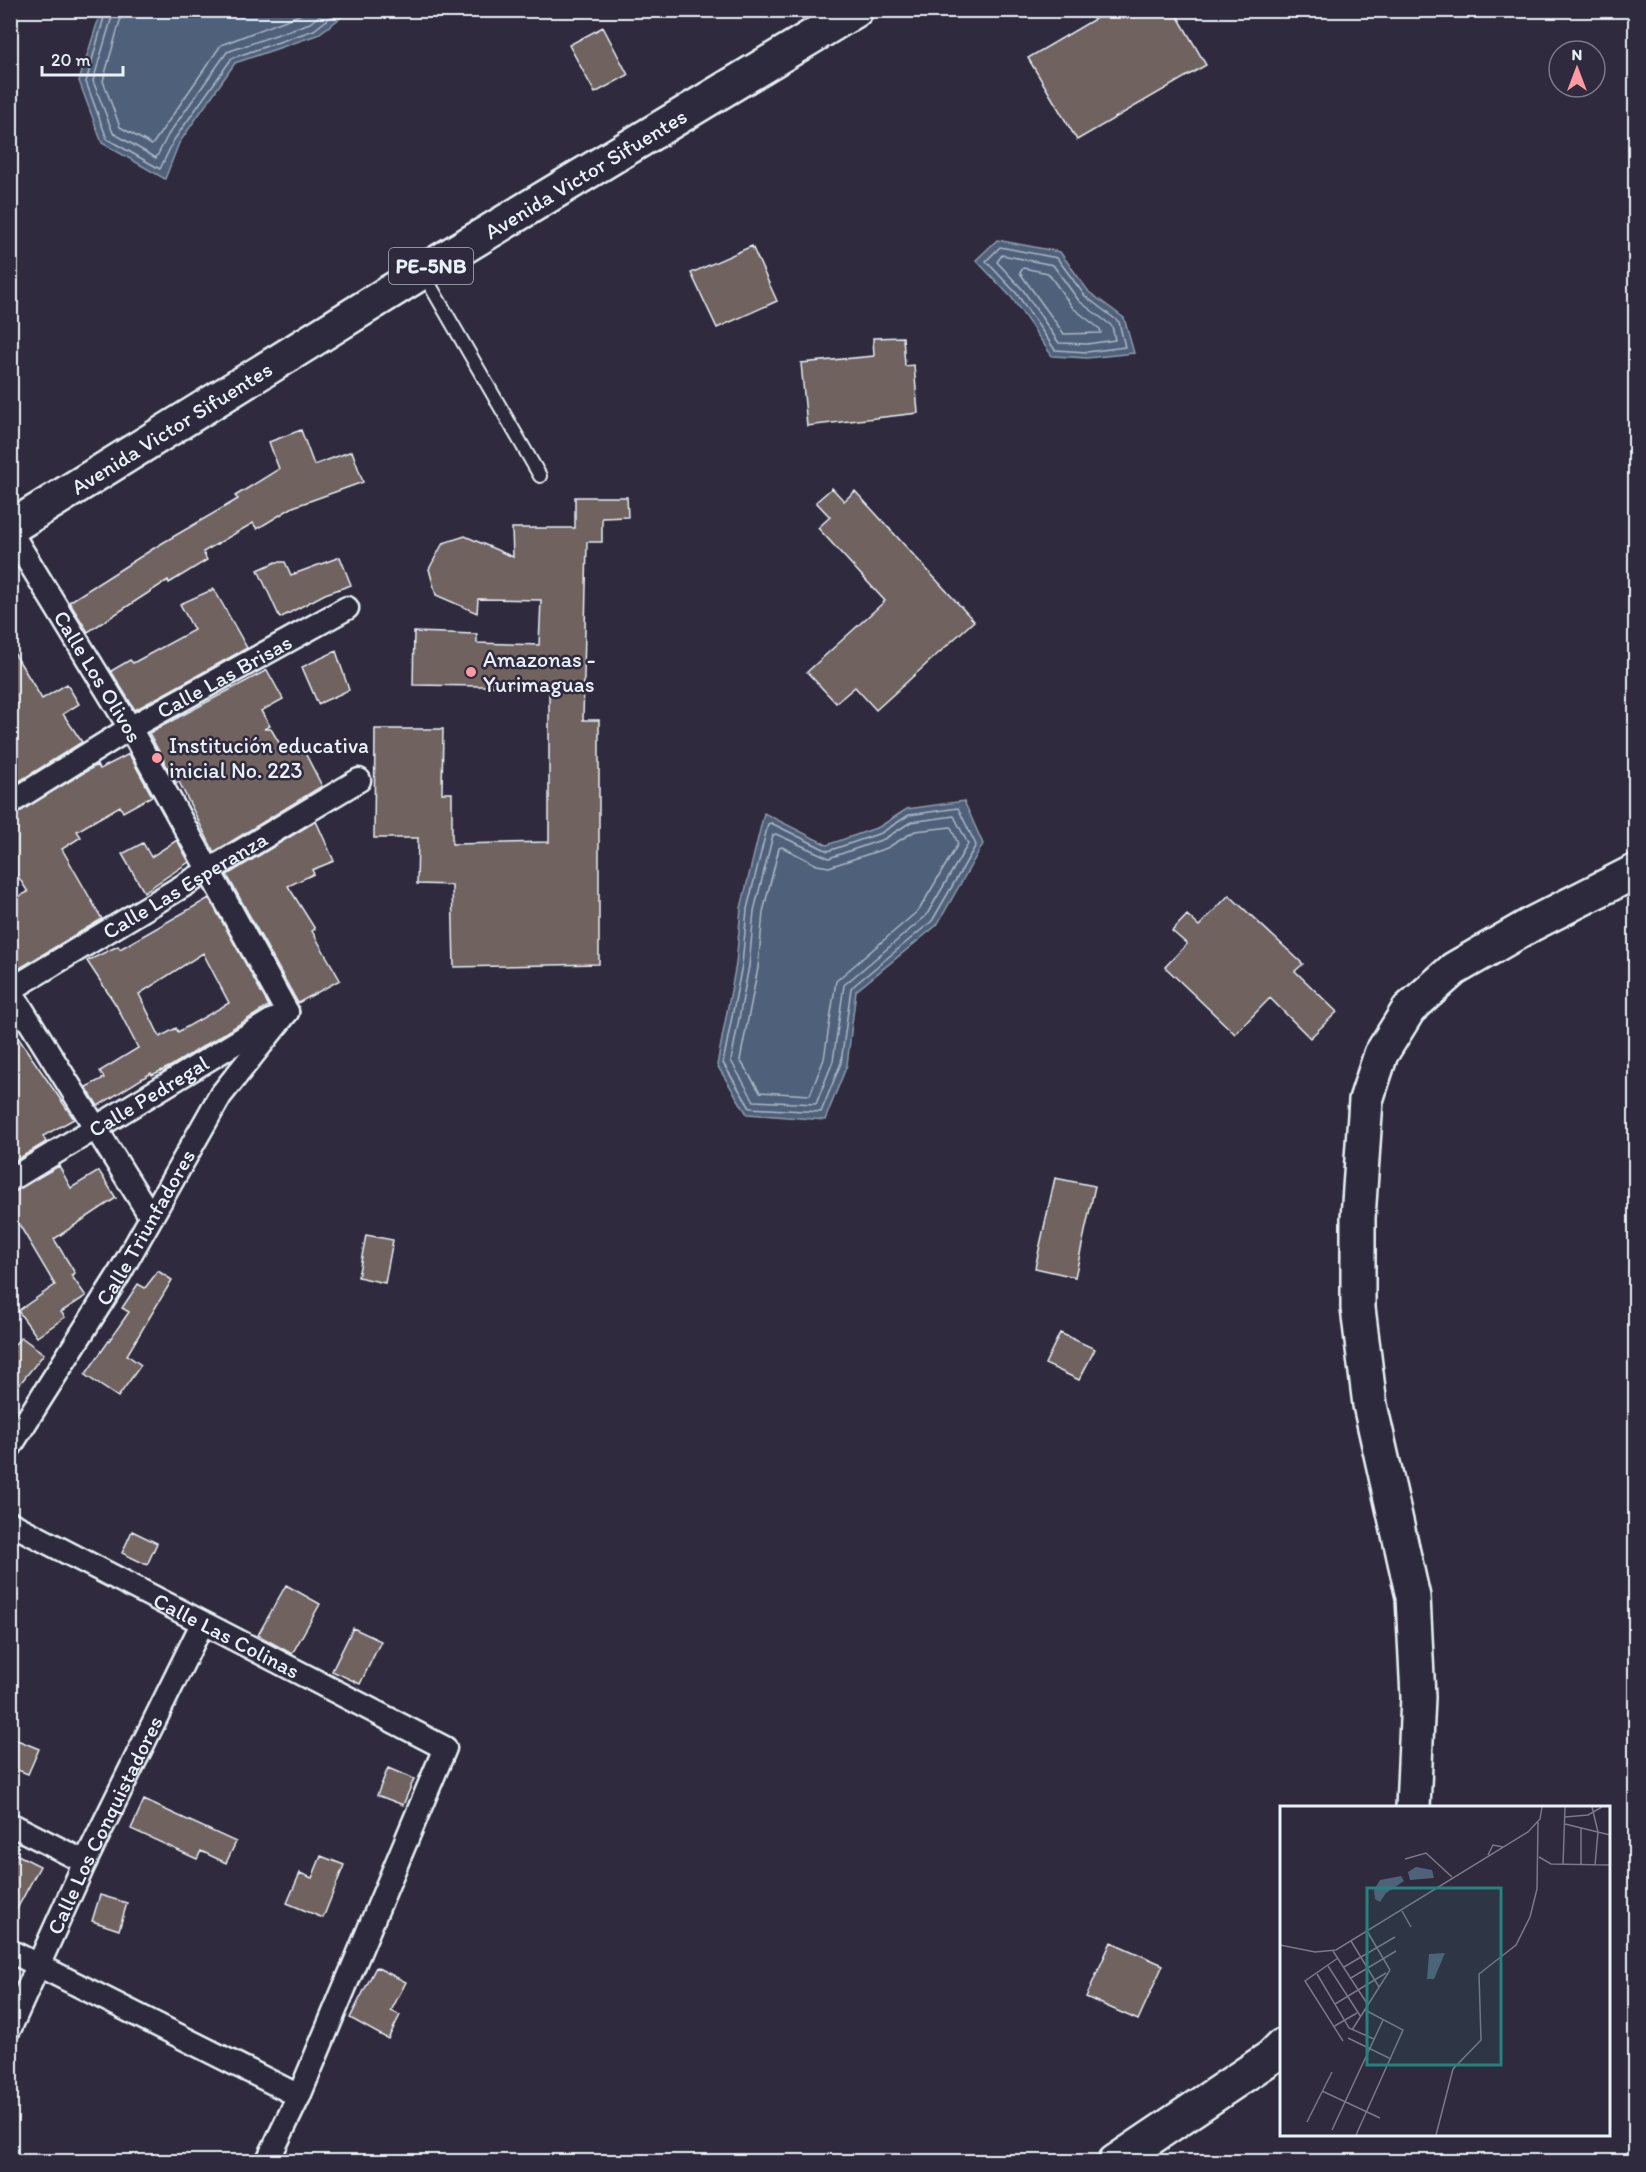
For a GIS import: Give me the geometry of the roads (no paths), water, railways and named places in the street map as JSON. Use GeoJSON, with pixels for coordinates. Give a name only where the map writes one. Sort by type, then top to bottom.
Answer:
{"type":"FeatureCollection","features":[{"type":"Feature","properties":{"kind":"main road","name":"Avenida Victor Sifuentes"},"geometry":{"type":"LineString","coordinates":[[10,530],[422,272],[856,10]]}},
{"type":"Feature","properties":{"kind":"main road"},"geometry":{"type":"LineString","coordinates":[[1413,1806],[1416,1793],[1418,1697],[1413,1597],[1370,1405],[1358,1308],[1358,1218],[1366,1100],[1381,1054],[1409,1009],[1454,969],[1532,924],[1635,871]]}},
{"type":"Feature","properties":{"kind":"main road"},"geometry":{"type":"LineString","coordinates":[[1116,2162],[1271,2057],[1280,2047]]}},
{"type":"Feature","properties":{"kind":"street","name":"Calle Los Olivos"},"geometry":{"type":"LineString","coordinates":[[10,530],[130,728],[287,1012]]}},
{"type":"Feature","properties":{"kind":"street","name":"Calle Las Brisas"},"geometry":{"type":"LineString","coordinates":[[10,803],[130,728],[347,608]]}},
{"type":"Feature","properties":{"kind":"street","name":"Calle Las Esperanza"},"geometry":{"type":"LineString","coordinates":[[11,990],[359,780]]}},
{"type":"Feature","properties":{"kind":"street"},"geometry":{"type":"LineString","coordinates":[[11,990],[151,1217]]}},
{"type":"Feature","properties":{"kind":"street","name":"Calle Pedregal"},"geometry":{"type":"LineString","coordinates":[[10,1180],[287,1012]]}},
{"type":"Feature","properties":{"kind":"street","name":"Calle Triunfadores"},"geometry":{"type":"LineString","coordinates":[[13,1436],[117,1276],[220,1096],[287,1012]]}},
{"type":"Feature","properties":{"kind":"street","name":"Calle Las Colinas"},"geometry":{"type":"LineString","coordinates":[[10,1523],[445,1748],[299,2096]]}},
{"type":"Feature","properties":{"kind":"street","name":"Calle Los Conquistadores"},"geometry":{"type":"LineString","coordinates":[[10,2028],[85,1862],[202,1624]]}},
{"type":"Feature","properties":{"kind":"street"},"geometry":{"type":"LineString","coordinates":[[10,1824],[85,1862]]}},
{"type":"Feature","properties":{"kind":"street"},"geometry":{"type":"LineString","coordinates":[[10,1951],[299,2096],[267,2162]]}},
{"type":"Feature","properties":{"kind":"lane"},"geometry":{"type":"LineString","coordinates":[[422,272],[540,476]]}},
{"type":"Feature","properties":{"kind":"water"},"geometry":{"type":"Polygon","coordinates":[[[101,10],[350,11],[317,35],[235,63],[179,143],[165,179],[102,143],[79,81],[101,10]]]}},
{"type":"Feature","properties":{"kind":"water"},"geometry":{"type":"Polygon","coordinates":[[[997,240],[1060,252],[1089,292],[1124,318],[1134,353],[1087,358],[1052,356],[1012,298],[976,260],[997,240]]]}},
{"type":"Feature","properties":{"kind":"water"},"geometry":{"type":"Polygon","coordinates":[[[964,801],[983,844],[937,925],[856,991],[847,1065],[825,1120],[747,1114],[717,1065],[736,964],[741,908],[764,813],[827,845],[879,827],[907,809],[964,801]]]}},
{"type":"Feature","properties":{"kind":"place","name":"Amazonas - Yurimaguas"},"geometry":{"type":"Point","coordinates":[471,672]}},
{"type":"Feature","properties":{"kind":"place","name":"Institución educativa inicial No. 223"},"geometry":{"type":"Point","coordinates":[157,758]}}]}
